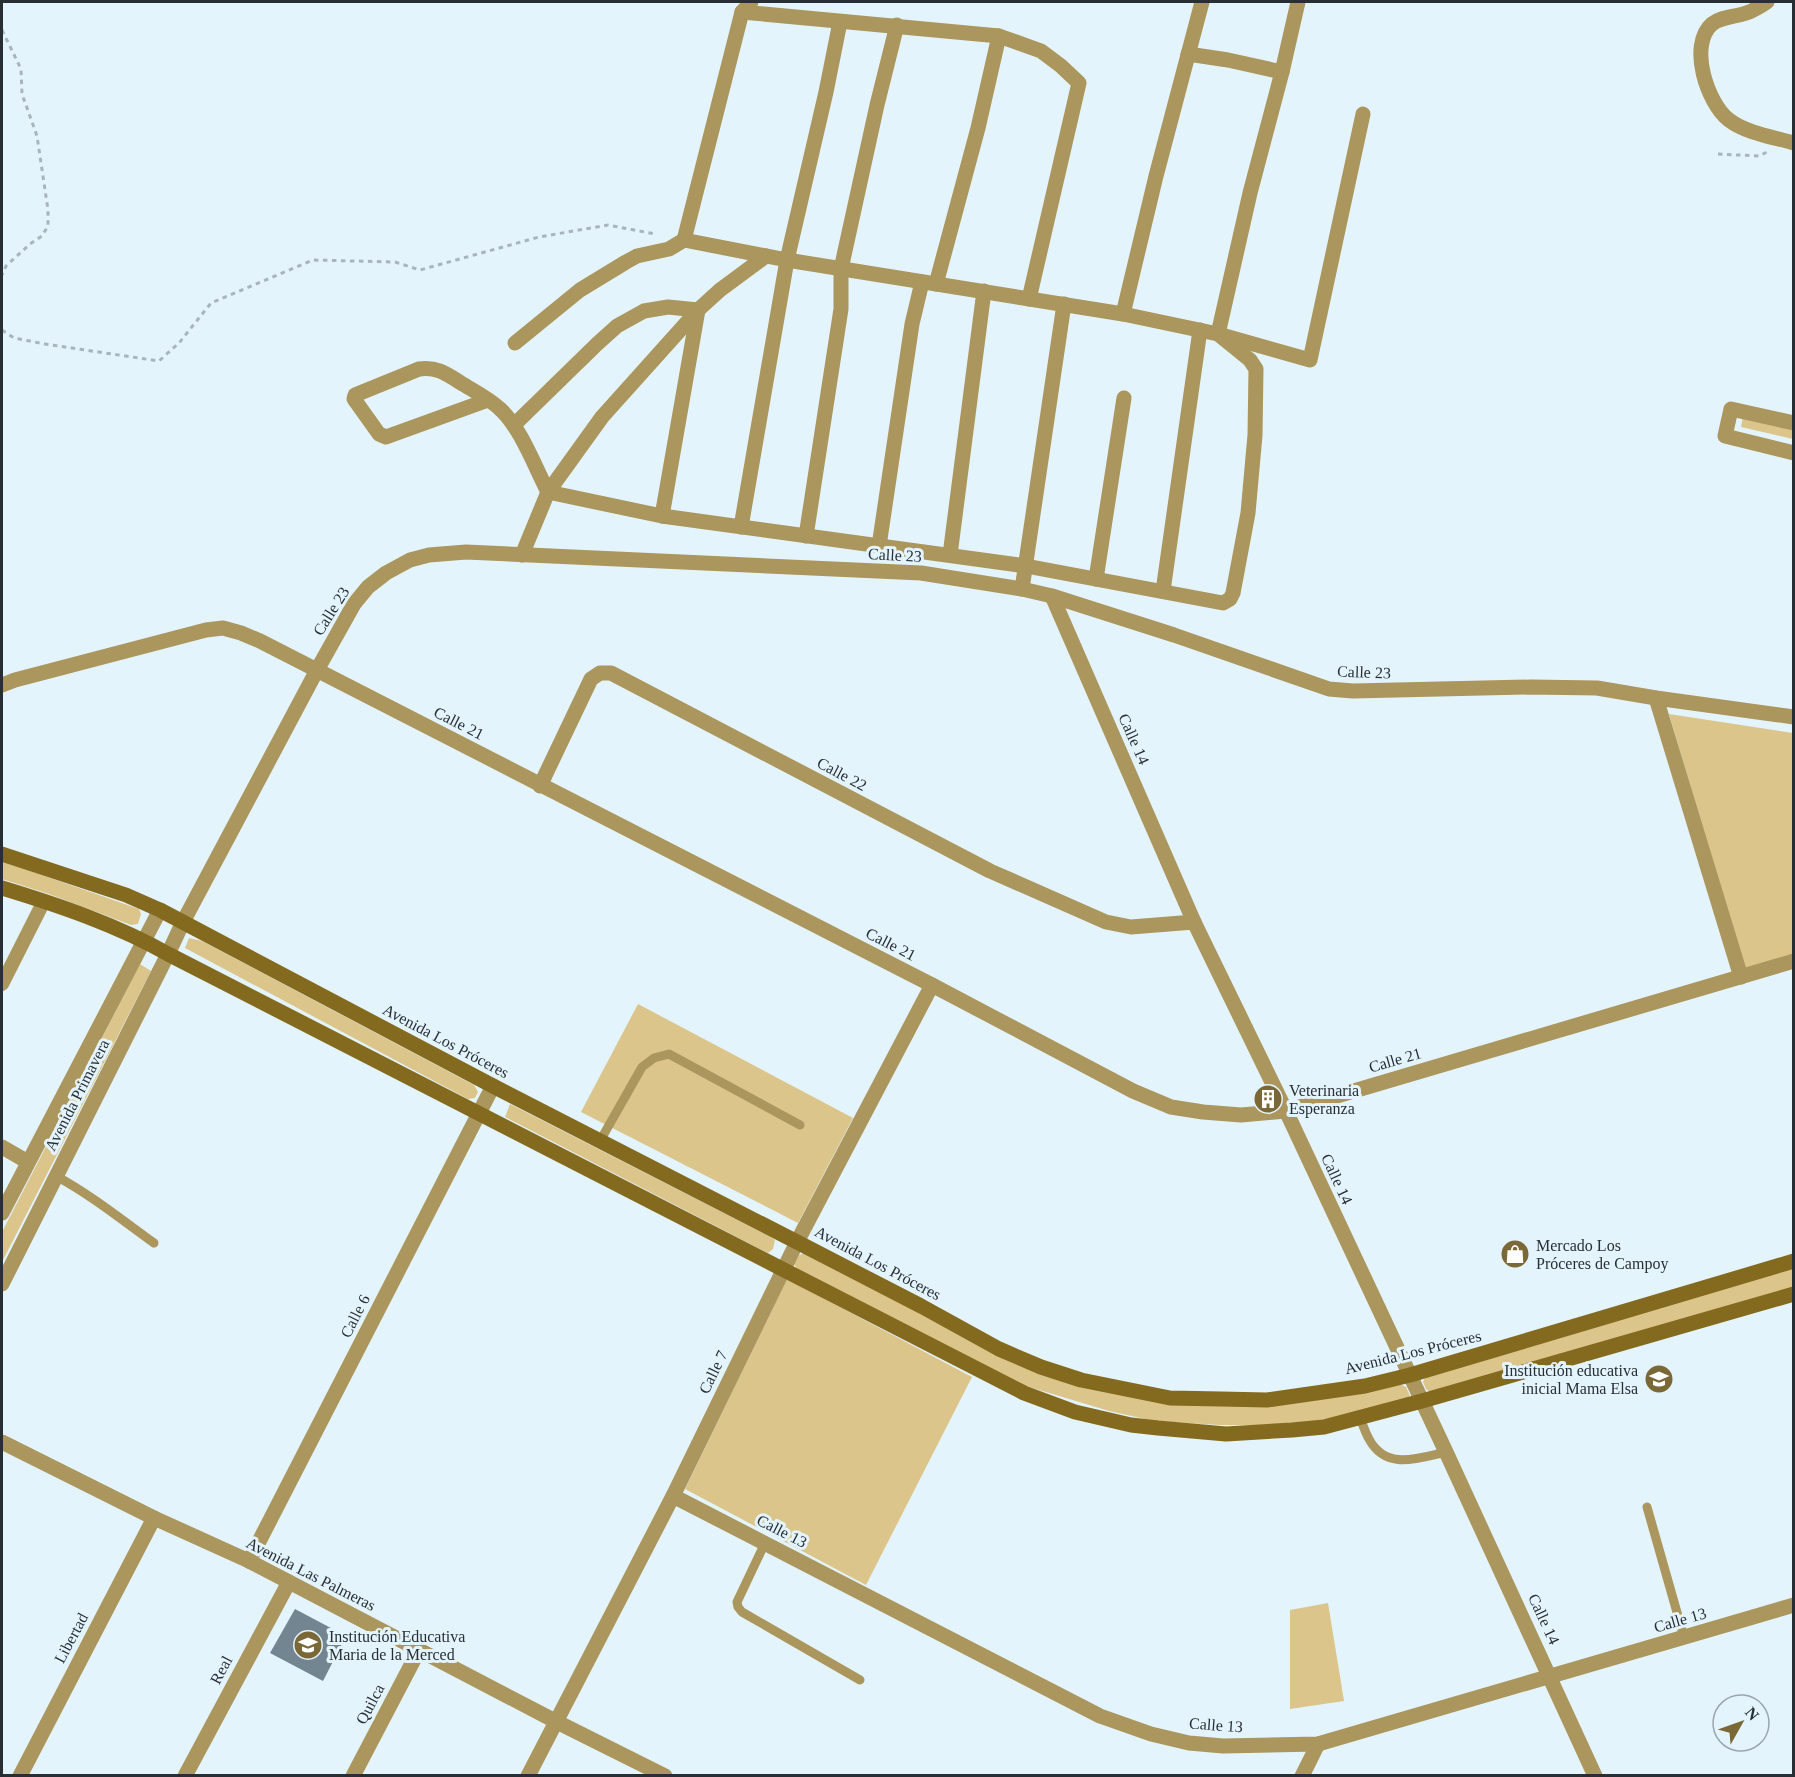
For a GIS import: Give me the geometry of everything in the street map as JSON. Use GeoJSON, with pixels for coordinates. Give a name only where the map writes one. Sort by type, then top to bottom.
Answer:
{"type":"FeatureCollection","features":[{"type":"Feature","properties":{"kind":"main road","name":"Avenida Los Próceres"},"geometry":{"type":"LineString","coordinates":[[2,854],[126,895],[160,910],[493,1086],[921,1306],[999,1349],[1041,1367],[1081,1380],[1170,1398],[1267,1400],[1365,1386],[1410,1375],[1794,1261]]}},
{"type":"Feature","properties":{"kind":"main road"},"geometry":{"type":"LineString","coordinates":[[2,888],[44,901],[144,940],[1024,1393],[1075,1412],[1131,1425],[1226,1434],[1324,1427],[1422,1401],[1794,1293]]}},
{"type":"Feature","properties":{"kind":"street"},"geometry":{"type":"LineString","coordinates":[[1123,314],[1156,176],[1202,2]]}},
{"type":"Feature","properties":{"kind":"street"},"geometry":{"type":"LineString","coordinates":[[1218,334],[1250,193],[1298,2]]}},
{"type":"Feature","properties":{"kind":"street"},"geometry":{"type":"LineString","coordinates":[[1767,2],[1754,10],[1727,17],[1713,24],[1702,41],[1701,61],[1710,94],[1718,109],[1728,119],[1739,126],[1794,143]]}},
{"type":"Feature","properties":{"kind":"street"},"geometry":{"type":"LineString","coordinates":[[684,240],[747,7],[840,22],[897,25],[999,36],[1041,51],[1079,83],[1029,298]]}},
{"type":"Feature","properties":{"kind":"street"},"geometry":{"type":"LineString","coordinates":[[741,527],[787,260],[840,22]]}},
{"type":"Feature","properties":{"kind":"street"},"geometry":{"type":"LineString","coordinates":[[806,536],[841,309],[841,269],[874,117],[897,25]]}},
{"type":"Feature","properties":{"kind":"street"},"geometry":{"type":"LineString","coordinates":[[879,546],[912,324],[929,283],[978,128],[999,36]]}},
{"type":"Feature","properties":{"kind":"street"},"geometry":{"type":"LineString","coordinates":[[1188,54],[1282,72]]}},
{"type":"Feature","properties":{"kind":"street"},"geometry":{"type":"LineString","coordinates":[[515,343],[580,290],[637,256],[669,249],[684,240],[787,260],[1123,314],[1218,334],[1310,360],[1363,114]]}},
{"type":"Feature","properties":{"kind":"street"},"geometry":{"type":"LineString","coordinates":[[522,555],[548,492],[602,417],[698,310],[720,290],[766,256]]}},
{"type":"Feature","properties":{"kind":"street"},"geometry":{"type":"LineString","coordinates":[[950,555],[984,291]]}},
{"type":"Feature","properties":{"kind":"street"},"geometry":{"type":"LineString","coordinates":[[1022,589],[1064,304]]}},
{"type":"Feature","properties":{"kind":"street"},"geometry":{"type":"LineString","coordinates":[[514,425],[617,327],[644,311],[668,307],[698,310]]}},
{"type":"Feature","properties":{"kind":"street"},"geometry":{"type":"LineString","coordinates":[[662,516],[698,310]]}},
{"type":"Feature","properties":{"kind":"street"},"geometry":{"type":"LineString","coordinates":[[1163,591],[1200,330]]}},
{"type":"Feature","properties":{"kind":"street"},"geometry":{"type":"LineString","coordinates":[[548,492],[662,516],[1026,566],[1223,603],[1230,599],[1233,593],[1249,502],[1256,435],[1256,369],[1250,360],[1218,334]]}},
{"type":"Feature","properties":{"kind":"street"},"geometry":{"type":"LineString","coordinates":[[488,400],[386,436],[380,434],[354,399],[355,395],[419,369],[428,367],[440,370],[488,400],[501,410],[514,425],[548,492]]}},
{"type":"Feature","properties":{"kind":"street"},"geometry":{"type":"LineString","coordinates":[[1096,579],[1124,398]]}},
{"type":"Feature","properties":{"kind":"street"},"geometry":{"type":"LineString","coordinates":[[1794,423],[1731,410],[1725,436],[1794,453]]}},
{"type":"Feature","properties":{"kind":"street","name":"Calle 23"},"geometry":{"type":"LineString","coordinates":[[183,922],[354,604],[368,587],[386,573],[410,560],[429,555],[466,552],[921,573],[1052,596],[1174,635],[1329,689],[1353,691],[1531,687],[1597,688],[1794,717]]}},
{"type":"Feature","properties":{"kind":"street","name":"Calle 14"},"geometry":{"type":"LineString","coordinates":[[1052,596],[1194,922],[1410,1375],[1595,1776]]}},
{"type":"Feature","properties":{"kind":"street","name":"Calle 21"},"geometry":{"type":"LineString","coordinates":[[2,685],[206,630],[223,628],[241,633],[932,985],[1133,1091],[1171,1107],[1203,1112],[1241,1114],[1286,1112],[1794,961]]}},
{"type":"Feature","properties":{"kind":"street","name":"Calle 22"},"geometry":{"type":"LineString","coordinates":[[540,786],[591,679],[600,673],[611,673],[990,871],[1106,922],[1131,927],[1194,922]]}},
{"type":"Feature","properties":{"kind":"street"},"geometry":{"type":"LineString","coordinates":[[1656,698],[1741,977]]}},
{"type":"Feature","properties":{"kind":"street"},"geometry":{"type":"LineString","coordinates":[[2,984],[44,901]]}},
{"type":"Feature","properties":{"kind":"street","name":"Avenida Primavera"},"geometry":{"type":"LineString","coordinates":[[2,1213],[160,910]]}},
{"type":"Feature","properties":{"kind":"street","name":"Avenida Primavera"},"geometry":{"type":"LineString","coordinates":[[2,1284],[183,922]]}},
{"type":"Feature","properties":{"kind":"street","name":"Calle 7"},"geometry":{"type":"LineString","coordinates":[[528,1776],[673,1496],[783,1269],[932,985]]}},
{"type":"Feature","properties":{"kind":"street","name":"Calle 6"},"geometry":{"type":"LineString","coordinates":[[249,1562],[493,1086]]}},
{"type":"Feature","properties":{"kind":"street"},"geometry":{"type":"LineString","coordinates":[[2,1148],[28,1162]]}},
{"type":"Feature","properties":{"kind":"street","name":"Avenida Las Palmeras"},"geometry":{"type":"LineString","coordinates":[[2,1442],[289,1582],[665,1776]]}},
{"type":"Feature","properties":{"kind":"street","name":"Calle 13"},"geometry":{"type":"LineString","coordinates":[[673,1496],[1100,1716],[1151,1734],[1189,1743],[1223,1746],[1318,1744],[1794,1605]]}},
{"type":"Feature","properties":{"kind":"street","name":"Libertad"},"geometry":{"type":"LineString","coordinates":[[20,1776],[154,1518]]}},
{"type":"Feature","properties":{"kind":"street","name":"Real"},"geometry":{"type":"LineString","coordinates":[[185,1776],[289,1582]]}},
{"type":"Feature","properties":{"kind":"street","name":"Quilca"},"geometry":{"type":"LineString","coordinates":[[353,1776],[419,1650]]}},
{"type":"Feature","properties":{"kind":"street"},"geometry":{"type":"LineString","coordinates":[[1302,1776],[1318,1744]]}},
{"type":"Feature","properties":{"kind":"lane"},"geometry":{"type":"LineString","coordinates":[[600,1141],[642,1067],[654,1058],[669,1054],[800,1125]]}},
{"type":"Feature","properties":{"kind":"lane"},"geometry":{"type":"LineString","coordinates":[[56,1176],[92,1197],[154,1243]]}},
{"type":"Feature","properties":{"kind":"lane"},"geometry":{"type":"LineString","coordinates":[[1359,1417],[1370,1441],[1381,1454],[1396,1461],[1446,1452]]}},
{"type":"Feature","properties":{"kind":"lane"},"geometry":{"type":"LineString","coordinates":[[1647,1507],[1684,1637]]}},
{"type":"Feature","properties":{"kind":"lane"},"geometry":{"type":"LineString","coordinates":[[765,1543],[737,1602],[738,1607],[742,1612],[860,1680]]}},
{"type":"Feature","properties":{"kind":"path"},"geometry":{"type":"LineString","coordinates":[[2,30],[21,69],[22,94],[37,136],[48,210],[48,226],[42,236],[6,266],[2,275]]}},
{"type":"Feature","properties":{"kind":"path"},"geometry":{"type":"LineString","coordinates":[[1718,154],[1763,155],[1768,150],[1770,136]]}},
{"type":"Feature","properties":{"kind":"path"},"geometry":{"type":"LineString","coordinates":[[2,330],[14,338],[159,361],[180,343],[211,303],[313,260],[395,262],[420,270],[539,237],[608,225],[684,240]]}},
{"type":"Feature","properties":{"kind":"shaded area"},"geometry":{"type":"Polygon","coordinates":[[[1743,416],[1793,427],[1793,439],[1741,427],[1743,416]]]}},
{"type":"Feature","properties":{"kind":"shaded area"},"geometry":{"type":"Polygon","coordinates":[[[1669,714],[1793,733],[1793,954],[1745,969],[1669,714]]]}},
{"type":"Feature","properties":{"kind":"shaded area"},"geometry":{"type":"Polygon","coordinates":[[[2,861],[139,909],[141,914],[138,924],[131,925],[2,879],[2,861]]]}},
{"type":"Feature","properties":{"kind":"shaded area"},"geometry":{"type":"Polygon","coordinates":[[[189,938],[202,941],[474,1085],[478,1092],[475,1098],[468,1099],[185,948],[189,938]]]}},
{"type":"Feature","properties":{"kind":"shaded area"},"geometry":{"type":"Polygon","coordinates":[[[140,964],[151,971],[2,1262],[2,1232],[140,964]]]}},
{"type":"Feature","properties":{"kind":"shaded area"},"geometry":{"type":"Polygon","coordinates":[[[638,1004],[853,1118],[798,1223],[581,1112],[638,1004]]]}},
{"type":"Feature","properties":{"kind":"shaded area"},"geometry":{"type":"Polygon","coordinates":[[[510,1104],[769,1236],[775,1240],[773,1249],[768,1253],[505,1117],[510,1104]]]}},
{"type":"Feature","properties":{"kind":"shaded area"},"geometry":{"type":"Polygon","coordinates":[[[805,1253],[1033,1371],[1158,1402],[1400,1384],[1406,1387],[1410,1396],[1406,1401],[1325,1420],[1273,1425],[1154,1421],[1109,1411],[1026,1386],[797,1269],[794,1264],[799,1255],[805,1253]]]}},
{"type":"Feature","properties":{"kind":"shaded area"},"geometry":{"type":"Polygon","coordinates":[[[1793,1268],[1793,1287],[1432,1393],[1426,1389],[1423,1382],[1426,1375],[1793,1268]]]}},
{"type":"Feature","properties":{"kind":"shaded area"},"geometry":{"type":"Polygon","coordinates":[[[787,1279],[972,1377],[866,1585],[685,1489],[787,1279]]]}},
{"type":"Feature","properties":{"kind":"shaded area"},"geometry":{"type":"Polygon","coordinates":[[[1328,1603],[1344,1701],[1290,1709],[1290,1610],[1328,1603]]]}},
{"type":"Feature","properties":{"kind":"building","name":"Institución Educativa Maria de la Merced"},"geometry":{"type":"Polygon","coordinates":[[[295,1609],[346,1636],[323,1681],[270,1653],[295,1609]]]}},
{"type":"Feature","properties":{"kind":"place","name":"Veterinaria Esperanza"},"geometry":{"type":"Point","coordinates":[1268,1099]}},
{"type":"Feature","properties":{"kind":"place","name":"Mercado Los Próceres de Campoy"},"geometry":{"type":"Point","coordinates":[1515,1254]}},
{"type":"Feature","properties":{"kind":"place","name":"Institución educativa inicial Mama Elsa"},"geometry":{"type":"Point","coordinates":[1659,1379]}},
{"type":"Feature","properties":{"kind":"place","name":"Institución Educativa Maria de la Merced"},"geometry":{"type":"Point","coordinates":[308,1645]}}]}
